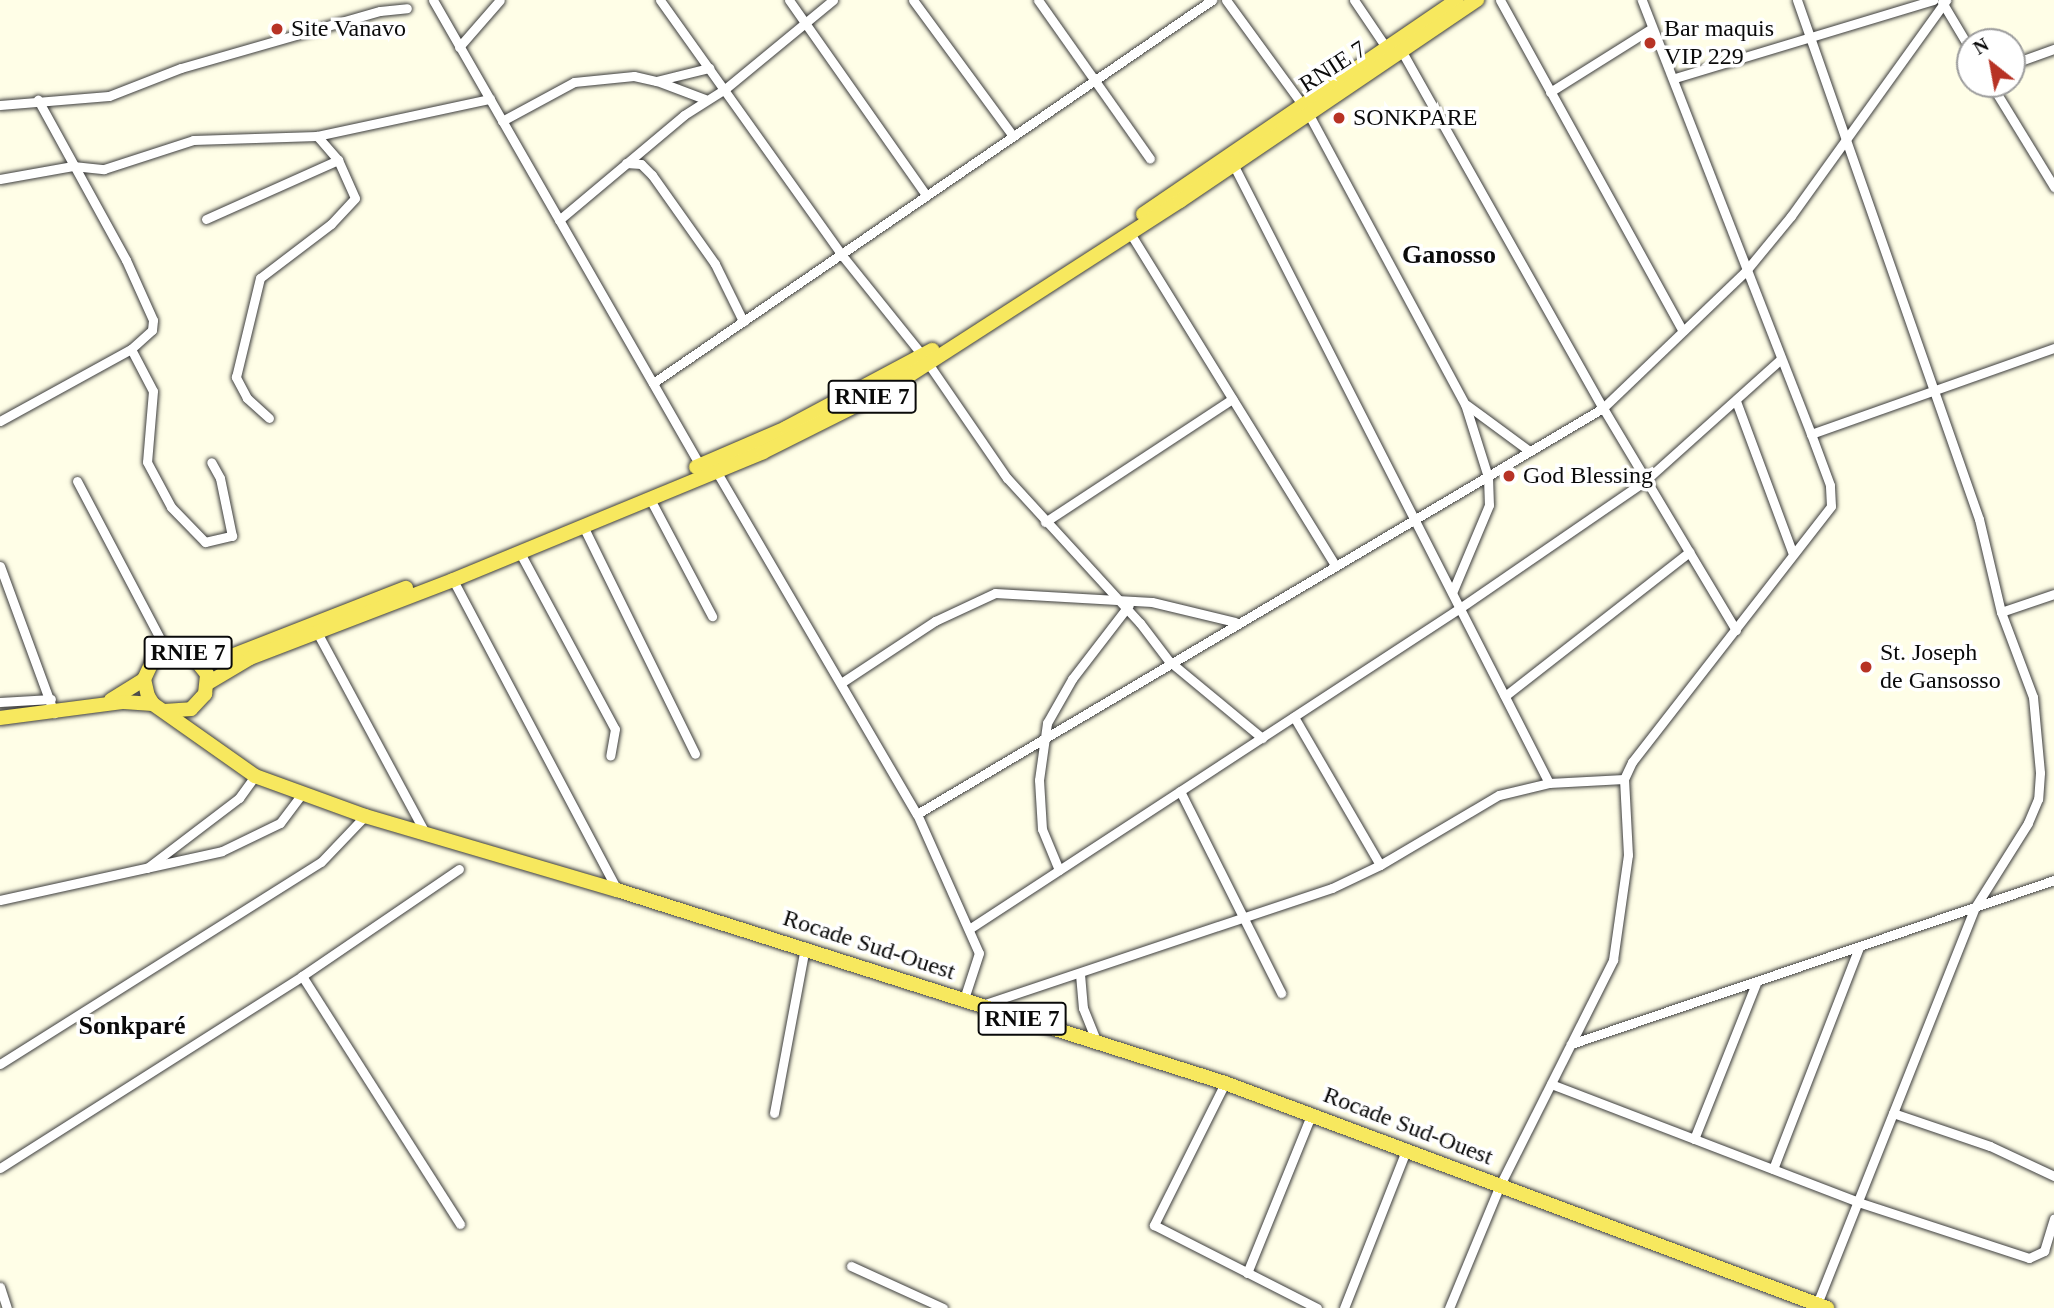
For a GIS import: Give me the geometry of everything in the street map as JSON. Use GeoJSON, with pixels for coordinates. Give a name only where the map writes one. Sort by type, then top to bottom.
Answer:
{"type":"FeatureCollection","features":[{"type":"Feature","properties":{"kind":"main road","name":"RNIE 7"},"geometry":{"type":"LineString","coordinates":[[925,359],[1304,106],[1401,50],[1477,0]]}},
{"type":"Feature","properties":{"kind":"main road","name":"RNIE 7"},"geometry":{"type":"LineString","coordinates":[[94,708],[144,678],[153,660],[167,652],[180,650],[198,659],[216,662],[827,421],[1130,233],[1233,163],[1385,46],[1452,1]]}},
{"type":"Feature","properties":{"kind":"main road","name":"RNIE 7"},"geometry":{"type":"LineString","coordinates":[[0,718],[52,706],[94,708],[124,702],[183,713],[199,703],[208,683],[239,662],[318,634],[453,580],[706,470]]}},
{"type":"Feature","properties":{"kind":"main road","name":"RNIE 7"},"geometry":{"type":"LineString","coordinates":[[198,659],[208,683]]}},
{"type":"Feature","properties":{"kind":"main road","name":"RNIE 7"},"geometry":{"type":"LineString","coordinates":[[144,678],[159,707]]}},
{"type":"Feature","properties":{"kind":"main road"},"geometry":{"type":"LineString","coordinates":[[199,703],[202,726],[213,747]]}},
{"type":"Feature","properties":{"kind":"main road","name":"Rocade Sud-Ouest"},"geometry":{"type":"LineString","coordinates":[[159,707],[255,776],[365,816],[805,948],[1224,1083],[1312,1113],[1406,1151],[1822,1306]]}},
{"type":"Feature","properties":{"kind":"street"},"geometry":{"type":"LineString","coordinates":[[433,0],[653,383],[841,683],[917,814],[977,943],[979,965],[964,999]]}},
{"type":"Feature","properties":{"kind":"street"},"geometry":{"type":"LineString","coordinates":[[459,47],[500,0]]}},
{"type":"Feature","properties":{"kind":"street"},"geometry":{"type":"LineString","coordinates":[[660,0],[841,254],[925,359],[1007,478],[1126,609],[1169,661],[1262,738]]}},
{"type":"Feature","properties":{"kind":"street"},"geometry":{"type":"LineString","coordinates":[[789,0],[926,195]]}},
{"type":"Feature","properties":{"kind":"street"},"geometry":{"type":"LineString","coordinates":[[559,220],[705,99],[725,89],[833,0]]}},
{"type":"Feature","properties":{"kind":"street"},"geometry":{"type":"LineString","coordinates":[[913,0],[1013,136]]}},
{"type":"Feature","properties":{"kind":"street"},"geometry":{"type":"LineString","coordinates":[[1038,0],[1150,159]]}},
{"type":"Feature","properties":{"kind":"street"},"geometry":{"type":"LineString","coordinates":[[653,383],[1212,0]]}},
{"type":"Feature","properties":{"kind":"street"},"geometry":{"type":"LineString","coordinates":[[1226,0],[1304,106],[1465,404],[1488,477],[1487,517],[1452,593]]}},
{"type":"Feature","properties":{"kind":"street"},"geometry":{"type":"LineString","coordinates":[[1354,0],[1385,46]]}},
{"type":"Feature","properties":{"kind":"street"},"geometry":{"type":"LineString","coordinates":[[1500,0],[1683,331]]}},
{"type":"Feature","properties":{"kind":"street"},"geometry":{"type":"LineString","coordinates":[[1449,1308],[1500,1185],[1571,1044],[1605,985],[1613,960],[1628,856],[1624,779],[1648,741],[1831,506],[1830,485],[1811,434],[1745,272],[1675,78],[1642,0]]}},
{"type":"Feature","properties":{"kind":"street"},"geometry":{"type":"LineString","coordinates":[[1797,0],[1937,389],[1979,519],[2001,612],[2033,697],[2039,786],[2028,823],[1975,908],[1858,1202],[1822,1306]]}},
{"type":"Feature","properties":{"kind":"street"},"geometry":{"type":"LineString","coordinates":[[1675,78],[1941,1]]}},
{"type":"Feature","properties":{"kind":"street"},"geometry":{"type":"LineString","coordinates":[[1941,1],[1957,28]]}},
{"type":"Feature","properties":{"kind":"street"},"geometry":{"type":"LineString","coordinates":[[917,814],[1043,742],[1169,661],[1603,408],[1745,272],[1847,141],[1941,1]]}},
{"type":"Feature","properties":{"kind":"street"},"geometry":{"type":"LineString","coordinates":[[0,105],[110,96],[181,68],[380,11],[407,8]]}},
{"type":"Feature","properties":{"kind":"street"},"geometry":{"type":"LineString","coordinates":[[1550,92],[1652,28]]}},
{"type":"Feature","properties":{"kind":"street"},"geometry":{"type":"LineString","coordinates":[[2026,59],[2054,49]]}},
{"type":"Feature","properties":{"kind":"street"},"geometry":{"type":"LineString","coordinates":[[1401,50],[1603,408],[1736,630]]}},
{"type":"Feature","properties":{"kind":"street"},"geometry":{"type":"LineString","coordinates":[[656,81],[709,68]]}},
{"type":"Feature","properties":{"kind":"street"},"geometry":{"type":"LineString","coordinates":[[502,121],[574,82],[634,76],[705,99]]}},
{"type":"Feature","properties":{"kind":"street"},"geometry":{"type":"LineString","coordinates":[[2000,98],[2054,187]]}},
{"type":"Feature","properties":{"kind":"street"},"geometry":{"type":"LineString","coordinates":[[0,179],[73,166],[104,169],[193,140],[317,136],[490,99]]}},
{"type":"Feature","properties":{"kind":"street"},"geometry":{"type":"LineString","coordinates":[[0,421],[131,349],[152,330],[153,320],[38,100]]}},
{"type":"Feature","properties":{"kind":"street"},"geometry":{"type":"LineString","coordinates":[[270,418],[247,398],[236,377],[260,278],[331,224],[355,198],[338,160],[317,136]]}},
{"type":"Feature","properties":{"kind":"street"},"geometry":{"type":"LineString","coordinates":[[206,219],[338,160]]}},
{"type":"Feature","properties":{"kind":"street"},"geometry":{"type":"LineString","coordinates":[[626,163],[641,164],[652,175],[715,264],[743,321]]}},
{"type":"Feature","properties":{"kind":"street"},"geometry":{"type":"LineString","coordinates":[[1233,163],[1549,783]]}},
{"type":"Feature","properties":{"kind":"street"},"geometry":{"type":"LineString","coordinates":[[1130,233],[1335,565]]}},
{"type":"Feature","properties":{"kind":"street"},"geometry":{"type":"LineString","coordinates":[[1811,434],[2054,348]]}},
{"type":"Feature","properties":{"kind":"street"},"geometry":{"type":"LineString","coordinates":[[131,349],[153,391],[147,462],[171,507],[205,542],[232,536],[220,478],[211,462]]}},
{"type":"Feature","properties":{"kind":"street"},"geometry":{"type":"LineString","coordinates":[[969,929],[1460,608],[1646,480],[1781,359]]}},
{"type":"Feature","properties":{"kind":"street"},"geometry":{"type":"LineString","coordinates":[[1045,522],[1232,399]]}},
{"type":"Feature","properties":{"kind":"street"},"geometry":{"type":"LineString","coordinates":[[1736,401],[1793,554]]}},
{"type":"Feature","properties":{"kind":"street"},"geometry":{"type":"LineString","coordinates":[[1465,404],[1528,450]]}},
{"type":"Feature","properties":{"kind":"street"},"geometry":{"type":"LineString","coordinates":[[77,481],[167,652]]}},
{"type":"Feature","properties":{"kind":"street"},"geometry":{"type":"LineString","coordinates":[[649,497],[712,616]]}},
{"type":"Feature","properties":{"kind":"street"},"geometry":{"type":"LineString","coordinates":[[582,524],[695,754]]}},
{"type":"Feature","properties":{"kind":"street"},"geometry":{"type":"LineString","coordinates":[[519,551],[615,729],[610,756]]}},
{"type":"Feature","properties":{"kind":"street"},"geometry":{"type":"LineString","coordinates":[[1505,696],[1689,552]]}},
{"type":"Feature","properties":{"kind":"street"},"geometry":{"type":"LineString","coordinates":[[0,566],[52,706],[0,702]]}},
{"type":"Feature","properties":{"kind":"street"},"geometry":{"type":"LineString","coordinates":[[453,580],[617,890]]}},
{"type":"Feature","properties":{"kind":"street"},"geometry":{"type":"LineString","coordinates":[[841,683],[935,621],[995,593],[1133,599],[1235,622]]}},
{"type":"Feature","properties":{"kind":"street"},"geometry":{"type":"LineString","coordinates":[[2001,612],[2054,594]]}},
{"type":"Feature","properties":{"kind":"street"},"geometry":{"type":"LineString","coordinates":[[1059,870],[1042,829],[1043,742],[1052,711],[1133,599]]}},
{"type":"Feature","properties":{"kind":"street"},"geometry":{"type":"LineString","coordinates":[[318,634],[426,835]]}},
{"type":"Feature","properties":{"kind":"street"},"geometry":{"type":"LineString","coordinates":[[1294,717],[1380,865]]}},
{"type":"Feature","properties":{"kind":"street"},"geometry":{"type":"LineString","coordinates":[[145,869],[239,798],[255,776]]}},
{"type":"Feature","properties":{"kind":"street"},"geometry":{"type":"LineString","coordinates":[[981,1006],[1080,975],[1332,888],[1380,865],[1481,804],[1549,783],[1624,779]]}},
{"type":"Feature","properties":{"kind":"street"},"geometry":{"type":"LineString","coordinates":[[1180,792],[1208,839],[1213,862],[1246,916],[1281,993]]}},
{"type":"Feature","properties":{"kind":"street"},"geometry":{"type":"LineString","coordinates":[[0,900],[213,854],[268,831],[280,823],[303,793]]}},
{"type":"Feature","properties":{"kind":"street"},"geometry":{"type":"LineString","coordinates":[[0,1064],[321,862],[365,816]]}},
{"type":"Feature","properties":{"kind":"street"},"geometry":{"type":"LineString","coordinates":[[0,1168],[302,976],[459,869]]}},
{"type":"Feature","properties":{"kind":"street"},"geometry":{"type":"LineString","coordinates":[[1571,1044],[2054,880]]}},
{"type":"Feature","properties":{"kind":"street"},"geometry":{"type":"LineString","coordinates":[[1773,1169],[1859,947]]}},
{"type":"Feature","properties":{"kind":"street"},"geometry":{"type":"LineString","coordinates":[[774,1113],[805,948]]}},
{"type":"Feature","properties":{"kind":"street"},"geometry":{"type":"LineString","coordinates":[[1080,975],[1083,1008],[1097,1043]]}},
{"type":"Feature","properties":{"kind":"street"},"geometry":{"type":"LineString","coordinates":[[302,976],[460,1224]]}},
{"type":"Feature","properties":{"kind":"street"},"geometry":{"type":"LineString","coordinates":[[1694,1139],[1757,981]]}},
{"type":"Feature","properties":{"kind":"street"},"geometry":{"type":"LineString","coordinates":[[1224,1083],[1154,1225],[1317,1308]]}},
{"type":"Feature","properties":{"kind":"street"},"geometry":{"type":"LineString","coordinates":[[1551,1084],[1858,1202],[2029,1258],[2044,1251],[2054,1219]]}},
{"type":"Feature","properties":{"kind":"street"},"geometry":{"type":"LineString","coordinates":[[1247,1273],[1312,1113]]}},
{"type":"Feature","properties":{"kind":"street"},"geometry":{"type":"LineString","coordinates":[[1893,1114],[1990,1146],[2054,1176]]}},
{"type":"Feature","properties":{"kind":"street"},"geometry":{"type":"LineString","coordinates":[[1344,1308],[1406,1151]]}},
{"type":"Feature","properties":{"kind":"street"},"geometry":{"type":"LineString","coordinates":[[851,1266],[943,1308]]}},
{"type":"Feature","properties":{"kind":"street"},"geometry":{"type":"LineString","coordinates":[[0,1287],[7,1308]]}},
{"type":"Feature","properties":{"kind":"place","name":"Site Vanavo"},"geometry":{"type":"Point","coordinates":[277,29]}},
{"type":"Feature","properties":{"kind":"place","name":"Bar maquis VIP 229"},"geometry":{"type":"Point","coordinates":[1650,43]}},
{"type":"Feature","properties":{"kind":"place","name":"SONKPARE"},"geometry":{"type":"Point","coordinates":[1339,118]}},
{"type":"Feature","properties":{"kind":"place","name":"God Blessing"},"geometry":{"type":"Point","coordinates":[1509,476]}},
{"type":"Feature","properties":{"kind":"place","name":"St. Joseph de Gansosso"},"geometry":{"type":"Point","coordinates":[1866,667]}},
{"type":"Feature","properties":{"kind":"district","name":"Ganosso"},"geometry":{"type":"Point","coordinates":[1449,255]}},
{"type":"Feature","properties":{"kind":"district","name":"Sonkparé"},"geometry":{"type":"Point","coordinates":[132,1026]}}]}
